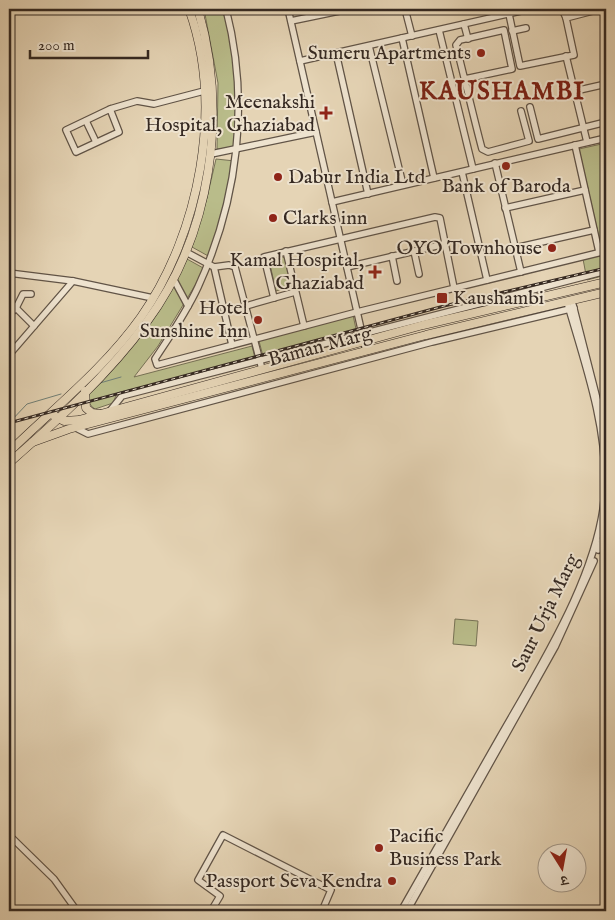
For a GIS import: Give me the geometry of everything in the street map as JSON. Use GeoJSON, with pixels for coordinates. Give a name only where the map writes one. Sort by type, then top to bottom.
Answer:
{"type":"FeatureCollection","features":[{"type":"Feature","properties":{"kind":"main road"},"geometry":{"type":"LineString","coordinates":[[9,452],[85,390],[116,360],[147,321],[186,252],[198,215],[211,154],[213,106],[202,45],[189,9]]}},
{"type":"Feature","properties":{"kind":"main road"},"geometry":{"type":"LineString","coordinates":[[9,463],[33,442],[52,417],[121,341],[153,298],[169,266],[190,213],[202,161],[205,134],[204,91],[198,9]]}},
{"type":"Feature","properties":{"kind":"main road"},"geometry":{"type":"LineString","coordinates":[[190,213],[198,215]]}},
{"type":"Feature","properties":{"kind":"main road","name":"Baman Marg"},"geometry":{"type":"LineString","coordinates":[[33,442],[112,414],[229,378],[364,341],[606,282]]}},
{"type":"Feature","properties":{"kind":"main road","name":"Baman Marg"},"geometry":{"type":"LineString","coordinates":[[52,417],[70,422],[100,414],[112,414],[216,396],[244,384],[366,351],[489,320],[570,305],[606,292]]}},
{"type":"Feature","properties":{"kind":"main road"},"geometry":{"type":"LineString","coordinates":[[498,308],[500,318]]}},
{"type":"Feature","properties":{"kind":"main road"},"geometry":{"type":"LineString","coordinates":[[487,310],[489,320]]}},
{"type":"Feature","properties":{"kind":"main road"},"geometry":{"type":"LineString","coordinates":[[229,378],[244,384],[246,374]]}},
{"type":"Feature","properties":{"kind":"main road"},"geometry":{"type":"LineString","coordinates":[[85,390],[86,408],[92,413],[100,414]]}},
{"type":"Feature","properties":{"kind":"main road"},"geometry":{"type":"LineString","coordinates":[[112,414],[120,425]]}},
{"type":"Feature","properties":{"kind":"main road"},"geometry":{"type":"LineString","coordinates":[[52,417],[73,428]]}},
{"type":"Feature","properties":{"kind":"street"},"geometry":{"type":"LineString","coordinates":[[226,9],[233,42],[238,100],[237,149],[227,206],[211,266],[155,359],[155,364],[159,365],[357,312],[606,251]]}},
{"type":"Feature","properties":{"kind":"street"},"geometry":{"type":"LineString","coordinates":[[288,9],[366,351]]}},
{"type":"Feature","properties":{"kind":"street"},"geometry":{"type":"LineString","coordinates":[[291,21],[348,9]]}},
{"type":"Feature","properties":{"kind":"street"},"geometry":{"type":"LineString","coordinates":[[405,9],[412,36]]}},
{"type":"Feature","properties":{"kind":"street"},"geometry":{"type":"LineString","coordinates":[[496,9],[496,16]]}},
{"type":"Feature","properties":{"kind":"street"},"geometry":{"type":"LineString","coordinates":[[300,61],[530,9]]}},
{"type":"Feature","properties":{"kind":"street"},"geometry":{"type":"LineString","coordinates":[[509,14],[520,66],[574,54],[566,18],[562,9]]}},
{"type":"Feature","properties":{"kind":"street"},"geometry":{"type":"LineString","coordinates":[[566,18],[593,11]]}},
{"type":"Feature","properties":{"kind":"street"},"geometry":{"type":"LineString","coordinates":[[464,24],[468,39]]}},
{"type":"Feature","properties":{"kind":"street"},"geometry":{"type":"LineString","coordinates":[[512,31],[526,28]]}},
{"type":"Feature","properties":{"kind":"street"},"geometry":{"type":"LineString","coordinates":[[439,30],[473,169]]}},
{"type":"Feature","properties":{"kind":"street"},"geometry":{"type":"LineString","coordinates":[[465,80],[512,69],[504,30],[460,40],[456,45],[482,149],[488,152],[529,142],[522,111]]}},
{"type":"Feature","properties":{"kind":"street"},"geometry":{"type":"LineString","coordinates":[[402,38],[434,178]]}},
{"type":"Feature","properties":{"kind":"street"},"geometry":{"type":"LineString","coordinates":[[369,46],[403,186]]}},
{"type":"Feature","properties":{"kind":"street"},"geometry":{"type":"LineString","coordinates":[[336,53],[368,194]]}},
{"type":"Feature","properties":{"kind":"street"},"geometry":{"type":"LineString","coordinates":[[566,56],[588,142]]}},
{"type":"Feature","properties":{"kind":"street"},"geometry":{"type":"LineString","coordinates":[[575,91],[606,84]]}},
{"type":"Feature","properties":{"kind":"street"},"geometry":{"type":"LineString","coordinates":[[110,110],[119,132],[76,152],[66,130],[86,120],[110,110],[137,101],[154,104],[204,91]]}},
{"type":"Feature","properties":{"kind":"street"},"geometry":{"type":"LineString","coordinates":[[456,101],[469,98]]}},
{"type":"Feature","properties":{"kind":"street"},"geometry":{"type":"LineString","coordinates":[[530,107],[538,139],[606,122]]}},
{"type":"Feature","properties":{"kind":"street"},"geometry":{"type":"LineString","coordinates":[[86,120],[96,142]]}},
{"type":"Feature","properties":{"kind":"street"},"geometry":{"type":"LineString","coordinates":[[211,154],[316,132]]}},
{"type":"Feature","properties":{"kind":"street"},"geometry":{"type":"LineString","coordinates":[[332,202],[606,138]]}},
{"type":"Feature","properties":{"kind":"street"},"geometry":{"type":"LineString","coordinates":[[575,145],[599,252]]}},
{"type":"Feature","properties":{"kind":"street"},"geometry":{"type":"LineString","coordinates":[[495,150],[521,272]]}},
{"type":"Feature","properties":{"kind":"street"},"geometry":{"type":"LineString","coordinates":[[462,172],[487,280]]}},
{"type":"Feature","properties":{"kind":"street"},"geometry":{"type":"LineString","coordinates":[[506,208],[585,190]]}},
{"type":"Feature","properties":{"kind":"street"},"geometry":{"type":"LineString","coordinates":[[274,298],[264,257],[437,216],[440,218],[454,288]]}},
{"type":"Feature","properties":{"kind":"street"},"geometry":{"type":"LineString","coordinates":[[515,248],[594,230]]}},
{"type":"Feature","properties":{"kind":"street"},"geometry":{"type":"LineString","coordinates":[[347,267],[445,244]]}},
{"type":"Feature","properties":{"kind":"street"},"geometry":{"type":"LineString","coordinates":[[286,251],[304,326]]}},
{"type":"Feature","properties":{"kind":"street"},"geometry":{"type":"LineString","coordinates":[[414,251],[419,274]]}},
{"type":"Feature","properties":{"kind":"street"},"geometry":{"type":"LineString","coordinates":[[186,252],[211,266],[229,265],[234,267],[262,369]]}},
{"type":"Feature","properties":{"kind":"street"},"geometry":{"type":"LineString","coordinates":[[392,256],[397,281]]}},
{"type":"Feature","properties":{"kind":"street"},"geometry":{"type":"LineString","coordinates":[[211,266],[232,345]]}},
{"type":"Feature","properties":{"kind":"street"},"geometry":{"type":"LineString","coordinates":[[112,414],[122,396],[606,271]]}},
{"type":"Feature","properties":{"kind":"street"},"geometry":{"type":"LineString","coordinates":[[9,274],[73,281],[153,298]]}},
{"type":"Feature","properties":{"kind":"street"},"geometry":{"type":"LineString","coordinates":[[172,278],[188,306]]}},
{"type":"Feature","properties":{"kind":"street"},"geometry":{"type":"LineString","coordinates":[[9,355],[73,281]]}},
{"type":"Feature","properties":{"kind":"street"},"geometry":{"type":"LineString","coordinates":[[224,312],[295,292]]}},
{"type":"Feature","properties":{"kind":"street"},"geometry":{"type":"LineString","coordinates":[[9,315],[16,308],[23,294],[30,294]]}},
{"type":"Feature","properties":{"kind":"street"},"geometry":{"type":"LineString","coordinates":[[9,301],[34,326]]}},
{"type":"Feature","properties":{"kind":"street"},"geometry":{"type":"LineString","coordinates":[[73,428],[88,434],[216,396],[570,305],[598,403],[606,449]]}},
{"type":"Feature","properties":{"kind":"street","name":"Saur Urja Marg"},"geometry":{"type":"LineString","coordinates":[[570,305],[594,402],[602,445],[605,486],[597,544],[573,606]]}},
{"type":"Feature","properties":{"kind":"street","name":"Saur Urja Marg"},"geometry":{"type":"LineString","coordinates":[[407,911],[573,606],[606,529]]}},
{"type":"Feature","properties":{"kind":"street"},"geometry":{"type":"LineString","coordinates":[[9,835],[54,880],[77,911]]}},
{"type":"Feature","properties":{"kind":"street"},"geometry":{"type":"LineString","coordinates":[[211,911],[220,896],[198,880],[222,835],[331,890],[322,911]]}},
{"type":"Feature","properties":{"kind":"street","name":"Saur Urja Marg"},"geometry":{"type":"LineString","coordinates":[[401,911],[442,844]]}},
{"type":"Feature","properties":{"kind":"green space"},"geometry":{"type":"Polygon","coordinates":[[[204,9],[224,9],[235,78],[237,112],[236,147],[217,149],[218,83],[204,9]]]}},
{"type":"Feature","properties":{"kind":"green space"},"geometry":{"type":"Polygon","coordinates":[[[606,143],[606,250],[602,251],[579,149],[606,143]]]}},
{"type":"Feature","properties":{"kind":"green space"},"geometry":{"type":"Polygon","coordinates":[[[216,159],[235,161],[210,257],[192,247],[207,198],[216,159]]]}},
{"type":"Feature","properties":{"kind":"green space"},"geometry":{"type":"Polygon","coordinates":[[[606,254],[606,275],[587,280],[583,259],[606,254]]]}},
{"type":"Feature","properties":{"kind":"green space"},"geometry":{"type":"Polygon","coordinates":[[[285,258],[292,286],[276,291],[269,260],[285,258]]]}},
{"type":"Feature","properties":{"kind":"green space"},"geometry":{"type":"Polygon","coordinates":[[[187,259],[205,269],[158,346],[134,377],[252,346],[255,358],[117,393],[113,403],[95,409],[89,402],[89,393],[145,330],[166,299],[187,259]]]}},
{"type":"Feature","properties":{"kind":"green space"},"geometry":{"type":"Polygon","coordinates":[[[353,315],[356,329],[263,356],[259,341],[353,315]]]}},
{"type":"Feature","properties":{"kind":"green space"},"geometry":{"type":"Polygon","coordinates":[[[455,619],[478,621],[476,646],[453,644],[455,619]]]}},
{"type":"Feature","properties":{"kind":"waterway"},"geometry":{"type":"LineString","coordinates":[[100,383],[121,377]]}},
{"type":"Feature","properties":{"kind":"waterway"},"geometry":{"type":"LineString","coordinates":[[9,423],[27,404],[61,394]]}},
{"type":"Feature","properties":{"kind":"railway"},"geometry":{"type":"LineString","coordinates":[[9,423],[444,306],[606,268]]}},
{"type":"Feature","properties":{"kind":"place","name":"Sumeru Apartments"},"geometry":{"type":"Point","coordinates":[481,53]}},
{"type":"Feature","properties":{"kind":"place","name":"Meenakshi Hospital, Ghaziabad"},"geometry":{"type":"Point","coordinates":[326,113]}},
{"type":"Feature","properties":{"kind":"place","name":"Bank of Baroda"},"geometry":{"type":"Point","coordinates":[506,166]}},
{"type":"Feature","properties":{"kind":"place","name":"Dabur India Ltd"},"geometry":{"type":"Point","coordinates":[278,177]}},
{"type":"Feature","properties":{"kind":"place","name":"Clarks inn"},"geometry":{"type":"Point","coordinates":[273,218]}},
{"type":"Feature","properties":{"kind":"place","name":"OYO Townhouse"},"geometry":{"type":"Point","coordinates":[552,248]}},
{"type":"Feature","properties":{"kind":"place","name":"Kamal Hospital, Ghaziabad"},"geometry":{"type":"Point","coordinates":[375,272]}},
{"type":"Feature","properties":{"kind":"place","name":"Kaushambi"},"geometry":{"type":"Point","coordinates":[442,298]}},
{"type":"Feature","properties":{"kind":"place","name":"Hotel Sunshine Inn"},"geometry":{"type":"Point","coordinates":[258,320]}},
{"type":"Feature","properties":{"kind":"place","name":"Pacific Business Park"},"geometry":{"type":"Point","coordinates":[379,848]}},
{"type":"Feature","properties":{"kind":"place","name":"Passport Seva Kendra"},"geometry":{"type":"Point","coordinates":[392,881]}},
{"type":"Feature","properties":{"kind":"district","name":"KAUSHAMBI"},"geometry":{"type":"Point","coordinates":[502,92]}}]}
